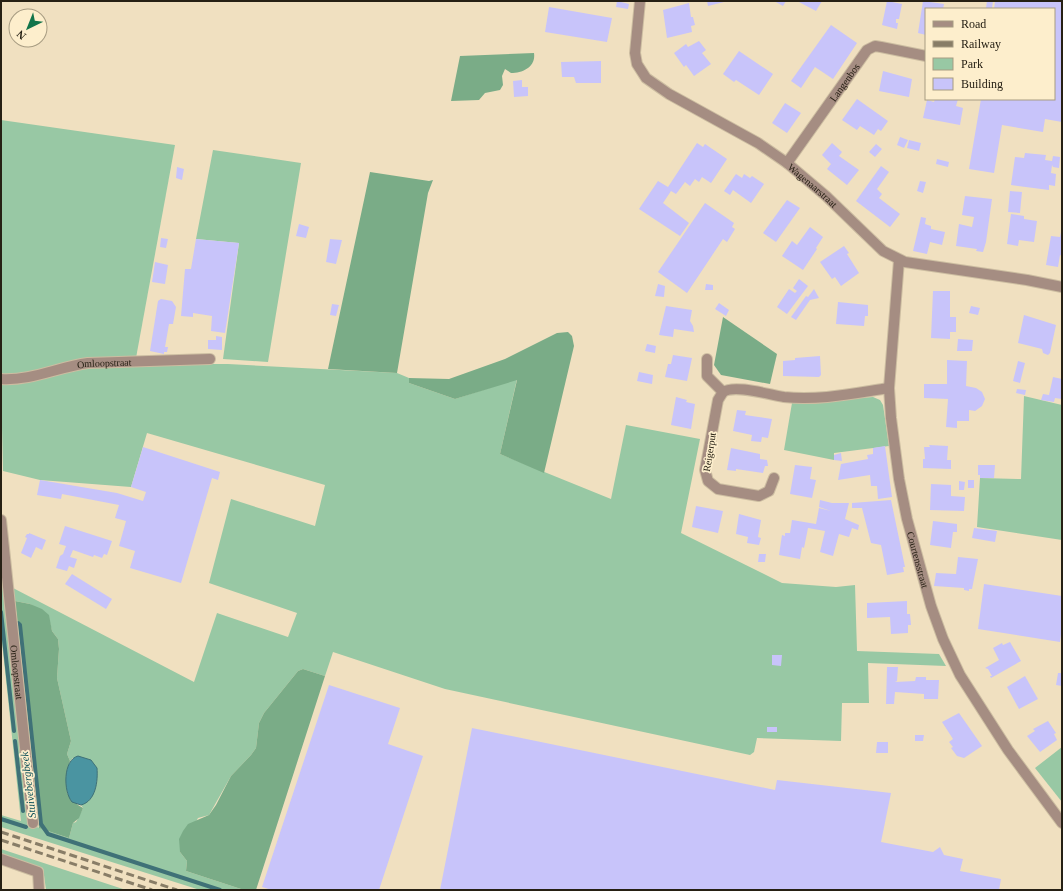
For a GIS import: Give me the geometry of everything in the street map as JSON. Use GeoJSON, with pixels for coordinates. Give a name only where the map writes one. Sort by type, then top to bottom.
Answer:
{"type":"FeatureCollection","features":[{"type":"Feature","properties":{"kind":"street","name":"Wagenaarstraat"},"geometry":{"type":"LineString","coordinates":[[640,1],[635,53],[637,64],[642,74],[653,84],[758,143],[787,163],[826,196],[883,251],[899,260],[1062,287]]}},
{"type":"Feature","properties":{"kind":"street","name":"Langenbos"},"geometry":{"type":"LineString","coordinates":[[787,163],[867,50],[875,46],[881,46],[925,56]]}},
{"type":"Feature","properties":{"kind":"street","name":"Courtensstraat"},"geometry":{"type":"LineString","coordinates":[[899,260],[889,388],[894,445],[907,519],[943,639],[960,675],[989,721],[1062,823]]}},
{"type":"Feature","properties":{"kind":"street","name":"Omloopstraat"},"geometry":{"type":"LineString","coordinates":[[1,378],[30,377],[68,366],[93,362],[210,359]]}},
{"type":"Feature","properties":{"kind":"street"},"geometry":{"type":"LineString","coordinates":[[707,359],[707,376],[724,392],[734,389],[783,397],[805,398],[889,388]]}},
{"type":"Feature","properties":{"kind":"street","name":"Reigerput"},"geometry":{"type":"LineString","coordinates":[[724,392],[717,403],[705,470],[706,479],[718,489],[759,496],[769,491],[774,478]]}},
{"type":"Feature","properties":{"kind":"street","name":"Omloopstraat"},"geometry":{"type":"LineString","coordinates":[[1,520],[33,823]]}},
{"type":"Feature","properties":{"kind":"street"},"geometry":{"type":"LineString","coordinates":[[1,859],[38,872],[39,890]]}},
{"type":"Feature","properties":{"kind":"green space"},"geometry":{"type":"Polygon","coordinates":[[[534,53],[533,62],[528,68],[520,72],[511,73],[505,69],[502,76],[503,85],[500,90],[485,93],[479,100],[451,101],[460,56],[534,53]]]}},
{"type":"Feature","properties":{"kind":"green space"},"geometry":{"type":"Polygon","coordinates":[[[1,120],[175,145],[136,358],[30,375],[1,376],[1,120]]]}},
{"type":"Feature","properties":{"kind":"green space"},"geometry":{"type":"Polygon","coordinates":[[[213,150],[301,163],[268,362],[223,359],[239,243],[196,239],[213,150]]]}},
{"type":"Feature","properties":{"kind":"green space"},"geometry":{"type":"Polygon","coordinates":[[[370,172],[429,181],[433,180],[428,193],[397,373],[328,369],[370,172]]]}},
{"type":"Feature","properties":{"kind":"green space"},"geometry":{"type":"Polygon","coordinates":[[[723,317],[777,354],[770,384],[721,375],[714,365],[723,317]]]}},
{"type":"Feature","properties":{"kind":"green space"},"geometry":{"type":"Polygon","coordinates":[[[568,332],[572,336],[574,346],[544,473],[500,454],[517,380],[455,399],[409,383],[409,378],[449,379],[505,359],[557,333],[568,332]]]}},
{"type":"Feature","properties":{"kind":"green space"},"geometry":{"type":"Polygon","coordinates":[[[228,364],[397,373],[409,378],[409,383],[455,399],[517,379],[500,454],[611,499],[626,425],[700,439],[681,533],[782,583],[836,587],[855,585],[857,651],[939,654],[946,666],[868,663],[869,703],[842,703],[841,741],[757,738],[754,752],[750,755],[445,689],[333,652],[325,676],[303,669],[298,671],[264,713],[259,723],[256,748],[231,776],[209,815],[198,818],[180,852],[187,861],[186,871],[244,890],[200,890],[1,827],[1,815],[21,821],[1,633],[1,573],[28,824],[69,838],[73,823],[76,822],[83,808],[81,805],[89,800],[94,792],[97,773],[73,758],[70,761],[67,754],[71,741],[57,678],[59,649],[58,639],[52,631],[48,615],[30,604],[15,601],[13,588],[194,682],[217,613],[288,637],[297,613],[209,583],[231,499],[315,526],[325,485],[147,433],[131,487],[40,480],[3,471],[1,384],[22,383],[84,366],[228,364]]]}},
{"type":"Feature","properties":{"kind":"green space"},"geometry":{"type":"Polygon","coordinates":[[[1024,396],[1062,405],[1062,540],[977,527],[980,478],[1021,479],[1024,396]]]}},
{"type":"Feature","properties":{"kind":"green space"},"geometry":{"type":"Polygon","coordinates":[[[873,397],[880,400],[883,405],[889,446],[834,453],[834,460],[784,450],[792,403],[873,397]]]}},
{"type":"Feature","properties":{"kind":"green space"},"geometry":{"type":"Polygon","coordinates":[[[15,601],[30,604],[42,609],[49,615],[52,631],[58,639],[59,649],[57,678],[71,741],[67,754],[70,761],[67,772],[67,793],[78,805],[83,808],[79,818],[73,823],[69,838],[39,828],[15,601]]]}},
{"type":"Feature","properties":{"kind":"green space"},"geometry":{"type":"Polygon","coordinates":[[[303,669],[325,676],[256,890],[244,890],[186,871],[187,861],[180,852],[179,839],[183,831],[188,824],[209,815],[231,776],[256,748],[259,723],[264,713],[298,671],[303,669]]]}},
{"type":"Feature","properties":{"kind":"green space"},"geometry":{"type":"Polygon","coordinates":[[[1062,747],[1062,802],[1035,768],[1062,747]]]}},
{"type":"Feature","properties":{"kind":"green space"},"geometry":{"type":"Polygon","coordinates":[[[1,849],[126,890],[46,890],[43,868],[1,856],[1,849]]]}},
{"type":"Feature","properties":{"kind":"water"},"geometry":{"type":"Polygon","coordinates":[[[78,756],[91,760],[97,768],[97,779],[93,795],[86,803],[81,805],[72,802],[67,791],[66,784],[69,763],[78,756]]]}},
{"type":"Feature","properties":{"kind":"building"},"geometry":{"type":"Polygon","coordinates":[[[617,1],[629,4],[628,9],[616,7],[617,1]]]}},
{"type":"Feature","properties":{"kind":"building"},"geometry":{"type":"Polygon","coordinates":[[[707,1],[724,1],[724,2],[708,6],[707,1]]]}},
{"type":"Feature","properties":{"kind":"building"},"geometry":{"type":"Polygon","coordinates":[[[774,1],[786,1],[783,6],[774,1]]]}},
{"type":"Feature","properties":{"kind":"building"},"geometry":{"type":"Polygon","coordinates":[[[797,1],[822,1],[816,11],[797,1]]]}},
{"type":"Feature","properties":{"kind":"building"},"geometry":{"type":"Polygon","coordinates":[[[887,1],[902,4],[899,19],[896,19],[896,23],[898,23],[897,29],[882,25],[887,1]]]}},
{"type":"Feature","properties":{"kind":"building"},"geometry":{"type":"Polygon","coordinates":[[[923,1],[944,4],[943,8],[925,8],[925,35],[918,33],[923,1]]]}},
{"type":"Feature","properties":{"kind":"building"},"geometry":{"type":"Polygon","coordinates":[[[987,1],[993,1],[992,8],[986,8],[987,1]]]}},
{"type":"Feature","properties":{"kind":"building"},"geometry":{"type":"Polygon","coordinates":[[[995,1],[1062,1],[1062,122],[1045,119],[1043,132],[1002,125],[994,173],[969,169],[981,100],[1055,100],[1055,8],[994,8],[995,1]]]}},
{"type":"Feature","properties":{"kind":"building"},"geometry":{"type":"Polygon","coordinates":[[[689,3],[691,17],[693,17],[695,25],[691,26],[692,32],[667,38],[663,10],[689,3]]]}},
{"type":"Feature","properties":{"kind":"building"},"geometry":{"type":"Polygon","coordinates":[[[549,7],[612,18],[607,42],[545,32],[549,7]]]}},
{"type":"Feature","properties":{"kind":"building"},"geometry":{"type":"Polygon","coordinates":[[[831,25],[857,43],[833,79],[815,67],[801,88],[791,81],[831,25]]]}},
{"type":"Feature","properties":{"kind":"building"},"geometry":{"type":"Polygon","coordinates":[[[699,41],[706,50],[702,53],[711,64],[694,76],[686,65],[684,67],[674,53],[686,44],[688,47],[699,41]]]}},
{"type":"Feature","properties":{"kind":"building"},"geometry":{"type":"Polygon","coordinates":[[[739,51],[773,74],[759,95],[736,80],[734,82],[723,74],[739,51]]]}},
{"type":"Feature","properties":{"kind":"building"},"geometry":{"type":"Polygon","coordinates":[[[601,61],[601,83],[576,83],[574,77],[562,77],[561,62],[601,61]]]}},
{"type":"Feature","properties":{"kind":"building"},"geometry":{"type":"Polygon","coordinates":[[[883,71],[912,79],[909,97],[879,91],[883,71]]]}},
{"type":"Feature","properties":{"kind":"building"},"geometry":{"type":"Polygon","coordinates":[[[522,80],[522,87],[528,87],[528,96],[514,97],[513,81],[522,80]]]}},
{"type":"Feature","properties":{"kind":"building"},"geometry":{"type":"Polygon","coordinates":[[[857,99],[888,121],[881,131],[878,129],[874,135],[860,126],[857,130],[842,120],[857,99]]]}},
{"type":"Feature","properties":{"kind":"building"},"geometry":{"type":"Polygon","coordinates":[[[927,100],[934,102],[935,100],[958,100],[956,106],[963,108],[960,125],[923,118],[927,100]]]}},
{"type":"Feature","properties":{"kind":"building"},"geometry":{"type":"Polygon","coordinates":[[[785,103],[801,113],[787,133],[772,123],[785,103]]]}},
{"type":"Feature","properties":{"kind":"building"},"geometry":{"type":"Polygon","coordinates":[[[900,137],[908,140],[904,148],[897,145],[900,137]]]}},
{"type":"Feature","properties":{"kind":"building"},"geometry":{"type":"Polygon","coordinates":[[[909,140],[921,143],[919,151],[907,148],[909,140]]]}},
{"type":"Feature","properties":{"kind":"building"},"geometry":{"type":"Polygon","coordinates":[[[697,143],[703,147],[705,144],[727,159],[711,183],[702,177],[699,182],[695,179],[690,186],[685,182],[676,194],[671,191],[663,203],[689,223],[680,236],[639,209],[658,181],[668,187],[697,143]]]}},
{"type":"Feature","properties":{"kind":"building"},"geometry":{"type":"Polygon","coordinates":[[[832,143],[842,152],[839,156],[859,170],[847,185],[827,169],[831,164],[822,155],[832,143]]]}},
{"type":"Feature","properties":{"kind":"building"},"geometry":{"type":"Polygon","coordinates":[[[876,144],[882,149],[875,157],[869,152],[876,144]]]}},
{"type":"Feature","properties":{"kind":"building"},"geometry":{"type":"Polygon","coordinates":[[[1025,153],[1046,155],[1045,160],[1052,161],[1053,156],[1060,157],[1059,168],[1053,167],[1052,165],[1051,173],[1056,174],[1055,186],[1049,185],[1049,190],[1011,185],[1015,157],[1024,158],[1025,153]]]}},
{"type":"Feature","properties":{"kind":"building"},"geometry":{"type":"Polygon","coordinates":[[[937,159],[949,162],[948,167],[936,164],[937,159]]]}},
{"type":"Feature","properties":{"kind":"building"},"geometry":{"type":"Polygon","coordinates":[[[881,166],[889,172],[877,189],[882,194],[879,198],[900,214],[890,227],[856,201],[881,166]]]}},
{"type":"Feature","properties":{"kind":"building"},"geometry":{"type":"Polygon","coordinates":[[[177,167],[184,169],[182,180],[176,178],[177,167]]]}},
{"type":"Feature","properties":{"kind":"building"},"geometry":{"type":"Polygon","coordinates":[[[736,174],[742,178],[744,174],[750,178],[752,176],[764,184],[751,203],[733,190],[730,195],[724,191],[736,174]]]}},
{"type":"Feature","properties":{"kind":"building"},"geometry":{"type":"Polygon","coordinates":[[[920,181],[926,182],[923,193],[917,191],[920,181]]]}},
{"type":"Feature","properties":{"kind":"building"},"geometry":{"type":"Polygon","coordinates":[[[1010,191],[1022,192],[1020,213],[1008,212],[1010,191]]]}},
{"type":"Feature","properties":{"kind":"building"},"geometry":{"type":"Polygon","coordinates":[[[965,196],[992,199],[986,242],[983,252],[976,251],[977,249],[956,246],[959,224],[972,227],[974,217],[962,215],[965,196]]]}},
{"type":"Feature","properties":{"kind":"building"},"geometry":{"type":"Polygon","coordinates":[[[787,200],[800,208],[776,242],[763,233],[787,200]]]}},
{"type":"Feature","properties":{"kind":"building"},"geometry":{"type":"Polygon","coordinates":[[[705,203],[734,223],[732,227],[735,229],[727,242],[723,239],[687,293],[658,272],[705,203]]]}},
{"type":"Feature","properties":{"kind":"building"},"geometry":{"type":"Polygon","coordinates":[[[1011,214],[1024,216],[1024,219],[1037,221],[1034,242],[1019,240],[1018,246],[1007,244],[1011,214]]]}},
{"type":"Feature","properties":{"kind":"building"},"geometry":{"type":"Polygon","coordinates":[[[921,217],[926,218],[925,224],[931,226],[931,229],[945,232],[942,245],[930,242],[927,254],[913,251],[921,217]]]}},
{"type":"Feature","properties":{"kind":"building"},"geometry":{"type":"Polygon","coordinates":[[[299,224],[309,227],[306,238],[296,236],[299,224]]]}},
{"type":"Feature","properties":{"kind":"building"},"geometry":{"type":"Polygon","coordinates":[[[810,227],[823,237],[803,270],[782,256],[792,241],[797,245],[810,227]]]}},
{"type":"Feature","properties":{"kind":"building"},"geometry":{"type":"Polygon","coordinates":[[[1061,232],[1062,256],[1060,255],[1058,267],[1046,265],[1051,236],[1060,237],[1061,232]]]}},
{"type":"Feature","properties":{"kind":"building"},"geometry":{"type":"Polygon","coordinates":[[[161,238],[168,239],[166,248],[160,247],[161,238]]]}},
{"type":"Feature","properties":{"kind":"building"},"geometry":{"type":"Polygon","coordinates":[[[196,239],[239,243],[225,333],[211,331],[212,316],[193,313],[193,317],[181,316],[185,269],[191,269],[196,239]]]}},
{"type":"Feature","properties":{"kind":"building"},"geometry":{"type":"Polygon","coordinates":[[[330,239],[342,240],[336,264],[326,262],[330,239]]]}},
{"type":"Feature","properties":{"kind":"building"},"geometry":{"type":"Polygon","coordinates":[[[844,246],[849,253],[847,254],[859,273],[841,286],[835,277],[832,279],[820,262],[844,246]]]}},
{"type":"Feature","properties":{"kind":"building"},"geometry":{"type":"Polygon","coordinates":[[[155,262],[168,265],[165,284],[152,282],[155,262]]]}},
{"type":"Feature","properties":{"kind":"building"},"geometry":{"type":"Polygon","coordinates":[[[799,279],[808,286],[787,314],[777,307],[789,289],[795,293],[797,291],[793,288],[799,279]]]}},
{"type":"Feature","properties":{"kind":"building"},"geometry":{"type":"Polygon","coordinates":[[[658,284],[665,286],[664,297],[655,296],[658,284]]]}},
{"type":"Feature","properties":{"kind":"building"},"geometry":{"type":"Polygon","coordinates":[[[706,284],[713,285],[713,290],[705,290],[706,284]]]}},
{"type":"Feature","properties":{"kind":"building"},"geometry":{"type":"Polygon","coordinates":[[[814,289],[819,298],[810,300],[796,320],[791,317],[806,296],[808,297],[814,289]]]}},
{"type":"Feature","properties":{"kind":"building"},"geometry":{"type":"Polygon","coordinates":[[[933,291],[950,291],[950,317],[956,317],[956,332],[950,332],[950,339],[931,338],[933,291]]]}},
{"type":"Feature","properties":{"kind":"building"},"geometry":{"type":"Polygon","coordinates":[[[161,299],[172,301],[176,307],[173,324],[169,324],[165,347],[168,347],[167,352],[164,352],[164,354],[150,351],[158,301],[161,299]]]}},
{"type":"Feature","properties":{"kind":"building"},"geometry":{"type":"Polygon","coordinates":[[[838,302],[868,305],[868,316],[865,316],[864,326],[836,324],[838,302]]]}},
{"type":"Feature","properties":{"kind":"building"},"geometry":{"type":"Polygon","coordinates":[[[719,303],[729,310],[726,316],[715,309],[719,303]]]}},
{"type":"Feature","properties":{"kind":"building"},"geometry":{"type":"Polygon","coordinates":[[[332,304],[339,305],[336,316],[330,315],[332,304]]]}},
{"type":"Feature","properties":{"kind":"building"},"geometry":{"type":"Polygon","coordinates":[[[666,306],[692,310],[690,321],[694,332],[674,329],[673,337],[659,335],[666,306]]]}},
{"type":"Feature","properties":{"kind":"building"},"geometry":{"type":"Polygon","coordinates":[[[971,306],[980,308],[978,315],[969,313],[971,306]]]}},
{"type":"Feature","properties":{"kind":"building"},"geometry":{"type":"Polygon","coordinates":[[[1024,315],[1056,325],[1050,353],[1048,355],[1043,353],[1042,349],[1018,343],[1024,315]]]}},
{"type":"Feature","properties":{"kind":"building"},"geometry":{"type":"Polygon","coordinates":[[[216,336],[222,337],[222,350],[208,349],[208,340],[216,340],[216,336]]]}},
{"type":"Feature","properties":{"kind":"building"},"geometry":{"type":"Polygon","coordinates":[[[958,339],[973,340],[972,351],[957,351],[958,339]]]}},
{"type":"Feature","properties":{"kind":"building"},"geometry":{"type":"Polygon","coordinates":[[[647,344],[656,346],[655,353],[645,351],[647,344]]]}},
{"type":"Feature","properties":{"kind":"building"},"geometry":{"type":"Polygon","coordinates":[[[673,355],[692,358],[687,381],[665,377],[668,364],[671,364],[673,355]]]}},
{"type":"Feature","properties":{"kind":"building"},"geometry":{"type":"Polygon","coordinates":[[[820,356],[821,375],[819,377],[783,376],[783,361],[795,360],[795,358],[820,356]]]}},
{"type":"Feature","properties":{"kind":"building"},"geometry":{"type":"Polygon","coordinates":[[[947,360],[967,361],[966,386],[976,388],[982,392],[985,399],[982,406],[975,411],[969,410],[969,421],[957,421],[957,428],[946,427],[948,399],[924,398],[924,384],[947,384],[947,360]]]}},
{"type":"Feature","properties":{"kind":"building"},"geometry":{"type":"Polygon","coordinates":[[[1018,361],[1025,363],[1020,383],[1013,381],[1018,361]]]}},
{"type":"Feature","properties":{"kind":"building"},"geometry":{"type":"Polygon","coordinates":[[[639,372],[653,375],[652,384],[637,381],[639,372]]]}},
{"type":"Feature","properties":{"kind":"building"},"geometry":{"type":"Polygon","coordinates":[[[1053,377],[1062,379],[1062,399],[1055,398],[1054,402],[1041,400],[1043,394],[1049,395],[1053,377]]]}},
{"type":"Feature","properties":{"kind":"building"},"geometry":{"type":"Polygon","coordinates":[[[1017,389],[1026,390],[1025,395],[1016,393],[1017,389]]]}},
{"type":"Feature","properties":{"kind":"building"},"geometry":{"type":"Polygon","coordinates":[[[676,397],[687,400],[686,402],[695,404],[691,429],[671,425],[676,397]]]}},
{"type":"Feature","properties":{"kind":"building"},"geometry":{"type":"Polygon","coordinates":[[[737,410],[746,411],[745,415],[772,419],[768,438],[762,437],[761,442],[751,441],[752,435],[733,431],[737,410]]]}},
{"type":"Feature","properties":{"kind":"building"},"geometry":{"type":"Polygon","coordinates":[[[929,445],[948,446],[947,460],[951,460],[951,469],[923,468],[923,459],[925,459],[924,447],[930,447],[929,445]]]}},
{"type":"Feature","properties":{"kind":"building"},"geometry":{"type":"Polygon","coordinates":[[[885,446],[892,497],[878,499],[877,486],[871,486],[870,475],[838,480],[841,464],[868,459],[867,455],[873,454],[873,448],[885,446]]]}},
{"type":"Feature","properties":{"kind":"building"},"geometry":{"type":"Polygon","coordinates":[[[143,447],[220,472],[218,480],[212,478],[181,583],[130,568],[135,551],[119,546],[126,521],[115,518],[119,505],[62,494],[61,499],[37,495],[40,480],[117,493],[143,501],[146,492],[131,487],[143,447]]]}},
{"type":"Feature","properties":{"kind":"building"},"geometry":{"type":"Polygon","coordinates":[[[731,448],[760,454],[760,459],[767,460],[768,466],[765,466],[763,473],[736,469],[736,471],[727,470],[731,448]]]}},
{"type":"Feature","properties":{"kind":"building"},"geometry":{"type":"Polygon","coordinates":[[[841,453],[842,461],[834,460],[834,455],[841,453]]]}},
{"type":"Feature","properties":{"kind":"building"},"geometry":{"type":"Polygon","coordinates":[[[795,465],[812,467],[810,479],[816,480],[812,498],[790,494],[795,465]]]}},
{"type":"Feature","properties":{"kind":"building"},"geometry":{"type":"Polygon","coordinates":[[[978,465],[995,465],[994,478],[980,478],[980,475],[978,475],[978,465]]]}},
{"type":"Feature","properties":{"kind":"building"},"geometry":{"type":"Polygon","coordinates":[[[968,480],[974,480],[974,488],[968,488],[968,480]]]}},
{"type":"Feature","properties":{"kind":"building"},"geometry":{"type":"Polygon","coordinates":[[[959,481],[965,482],[964,490],[959,490],[959,481]]]}},
{"type":"Feature","properties":{"kind":"building"},"geometry":{"type":"Polygon","coordinates":[[[931,484],[951,485],[951,496],[965,497],[964,511],[930,510],[931,484]]]}},
{"type":"Feature","properties":{"kind":"building"},"geometry":{"type":"Polygon","coordinates":[[[820,500],[832,503],[849,503],[845,519],[859,525],[858,530],[852,528],[849,537],[839,534],[833,556],[820,552],[825,531],[808,528],[800,559],[779,555],[782,535],[785,536],[785,533],[790,533],[792,520],[816,524],[819,508],[831,511],[819,507],[820,500]]]}},
{"type":"Feature","properties":{"kind":"building"},"geometry":{"type":"Polygon","coordinates":[[[891,500],[905,567],[903,567],[904,572],[887,575],[881,545],[871,543],[862,508],[852,508],[852,503],[891,500]]]}},
{"type":"Feature","properties":{"kind":"building"},"geometry":{"type":"Polygon","coordinates":[[[696,506],[723,511],[718,533],[692,527],[696,506]]]}},
{"type":"Feature","properties":{"kind":"building"},"geometry":{"type":"Polygon","coordinates":[[[739,514],[761,520],[758,537],[761,538],[759,545],[747,543],[748,537],[736,534],[739,514]]]}},
{"type":"Feature","properties":{"kind":"building"},"geometry":{"type":"Polygon","coordinates":[[[933,521],[957,524],[957,532],[953,532],[951,548],[930,545],[933,521]]]}},
{"type":"Feature","properties":{"kind":"building"},"geometry":{"type":"Polygon","coordinates":[[[65,526],[112,541],[107,555],[104,554],[102,558],[94,555],[93,557],[73,550],[70,557],[77,559],[74,568],[69,566],[67,571],[56,568],[60,556],[63,554],[66,546],[59,544],[65,526]]]}},
{"type":"Feature","properties":{"kind":"building"},"geometry":{"type":"Polygon","coordinates":[[[974,528],[997,531],[995,542],[972,538],[974,528]]]}},
{"type":"Feature","properties":{"kind":"building"},"geometry":{"type":"Polygon","coordinates":[[[29,533],[46,540],[42,550],[36,547],[31,558],[21,553],[27,538],[25,537],[29,533]]]}},
{"type":"Feature","properties":{"kind":"building"},"geometry":{"type":"Polygon","coordinates":[[[759,554],[766,554],[765,562],[758,562],[759,554]]]}},
{"type":"Feature","properties":{"kind":"building"},"geometry":{"type":"Polygon","coordinates":[[[958,557],[978,559],[972,589],[969,589],[969,591],[964,590],[964,588],[934,586],[936,573],[956,574],[958,557]]]}},
{"type":"Feature","properties":{"kind":"building"},"geometry":{"type":"Polygon","coordinates":[[[72,574],[112,599],[106,609],[65,584],[72,574]]]}},
{"type":"Feature","properties":{"kind":"building"},"geometry":{"type":"Polygon","coordinates":[[[984,584],[1062,596],[1062,627],[1060,642],[978,629],[984,584]]]}},
{"type":"Feature","properties":{"kind":"building"},"geometry":{"type":"Polygon","coordinates":[[[907,601],[907,614],[910,614],[911,625],[908,625],[908,633],[891,634],[890,617],[867,618],[867,603],[907,601]]]}},
{"type":"Feature","properties":{"kind":"building"},"geometry":{"type":"Polygon","coordinates":[[[1010,642],[1021,661],[991,678],[990,676],[992,676],[988,669],[985,668],[999,660],[993,648],[1002,643],[1003,645],[1010,642]]]}},
{"type":"Feature","properties":{"kind":"building"},"geometry":{"type":"Polygon","coordinates":[[[772,655],[782,655],[781,666],[772,665],[772,655]]]}},
{"type":"Feature","properties":{"kind":"building"},"geometry":{"type":"Polygon","coordinates":[[[887,667],[898,667],[897,681],[895,682],[915,681],[916,677],[926,677],[926,680],[939,680],[938,699],[924,699],[924,694],[895,692],[894,704],[886,704],[887,667]]]}},
{"type":"Feature","properties":{"kind":"building"},"geometry":{"type":"Polygon","coordinates":[[[1058,673],[1062,673],[1062,686],[1056,685],[1058,673]]]}},
{"type":"Feature","properties":{"kind":"building"},"geometry":{"type":"Polygon","coordinates":[[[1025,676],[1038,699],[1019,709],[1007,687],[1025,676]]]}},
{"type":"Feature","properties":{"kind":"building"},"geometry":{"type":"Polygon","coordinates":[[[329,685],[400,708],[388,744],[423,756],[379,890],[272,890],[262,887],[329,685]]]}},
{"type":"Feature","properties":{"kind":"building"},"geometry":{"type":"Polygon","coordinates":[[[959,713],[982,746],[964,758],[957,756],[951,748],[953,747],[949,742],[953,739],[942,722],[959,713]]]}},
{"type":"Feature","properties":{"kind":"building"},"geometry":{"type":"Polygon","coordinates":[[[1048,721],[1056,733],[1054,734],[1057,740],[1040,752],[1027,736],[1035,731],[1033,729],[1048,721]]]}},
{"type":"Feature","properties":{"kind":"building"},"geometry":{"type":"Polygon","coordinates":[[[767,727],[777,727],[777,732],[767,732],[767,727]]]}},
{"type":"Feature","properties":{"kind":"building"},"geometry":{"type":"Polygon","coordinates":[[[472,728],[775,790],[777,780],[891,793],[881,842],[933,852],[940,847],[944,855],[963,859],[960,871],[1001,879],[999,890],[440,890],[472,728]]]}},
{"type":"Feature","properties":{"kind":"building"},"geometry":{"type":"Polygon","coordinates":[[[915,735],[924,735],[923,741],[915,741],[915,735]]]}},
{"type":"Feature","properties":{"kind":"building"},"geometry":{"type":"Polygon","coordinates":[[[877,742],[888,742],[888,753],[876,753],[877,742]]]}},
{"type":"Feature","properties":{"kind":"waterway"},"geometry":{"type":"LineString","coordinates":[[1,612],[14,731]]}},
{"type":"Feature","properties":{"kind":"waterway","name":"Stuivebergbeek"},"geometry":{"type":"LineString","coordinates":[[18,623],[20,625],[41,824],[48,834],[220,890]]}},
{"type":"Feature","properties":{"kind":"waterway"},"geometry":{"type":"LineString","coordinates":[[15,741],[23,811]]}},
{"type":"Feature","properties":{"kind":"waterway"},"geometry":{"type":"LineString","coordinates":[[1,819],[26,827]]}},
{"type":"Feature","properties":{"kind":"railway"},"geometry":{"type":"LineString","coordinates":[[1,832],[177,890]]}},
{"type":"Feature","properties":{"kind":"railway"},"geometry":{"type":"LineString","coordinates":[[1,840],[152,890]]}}]}
